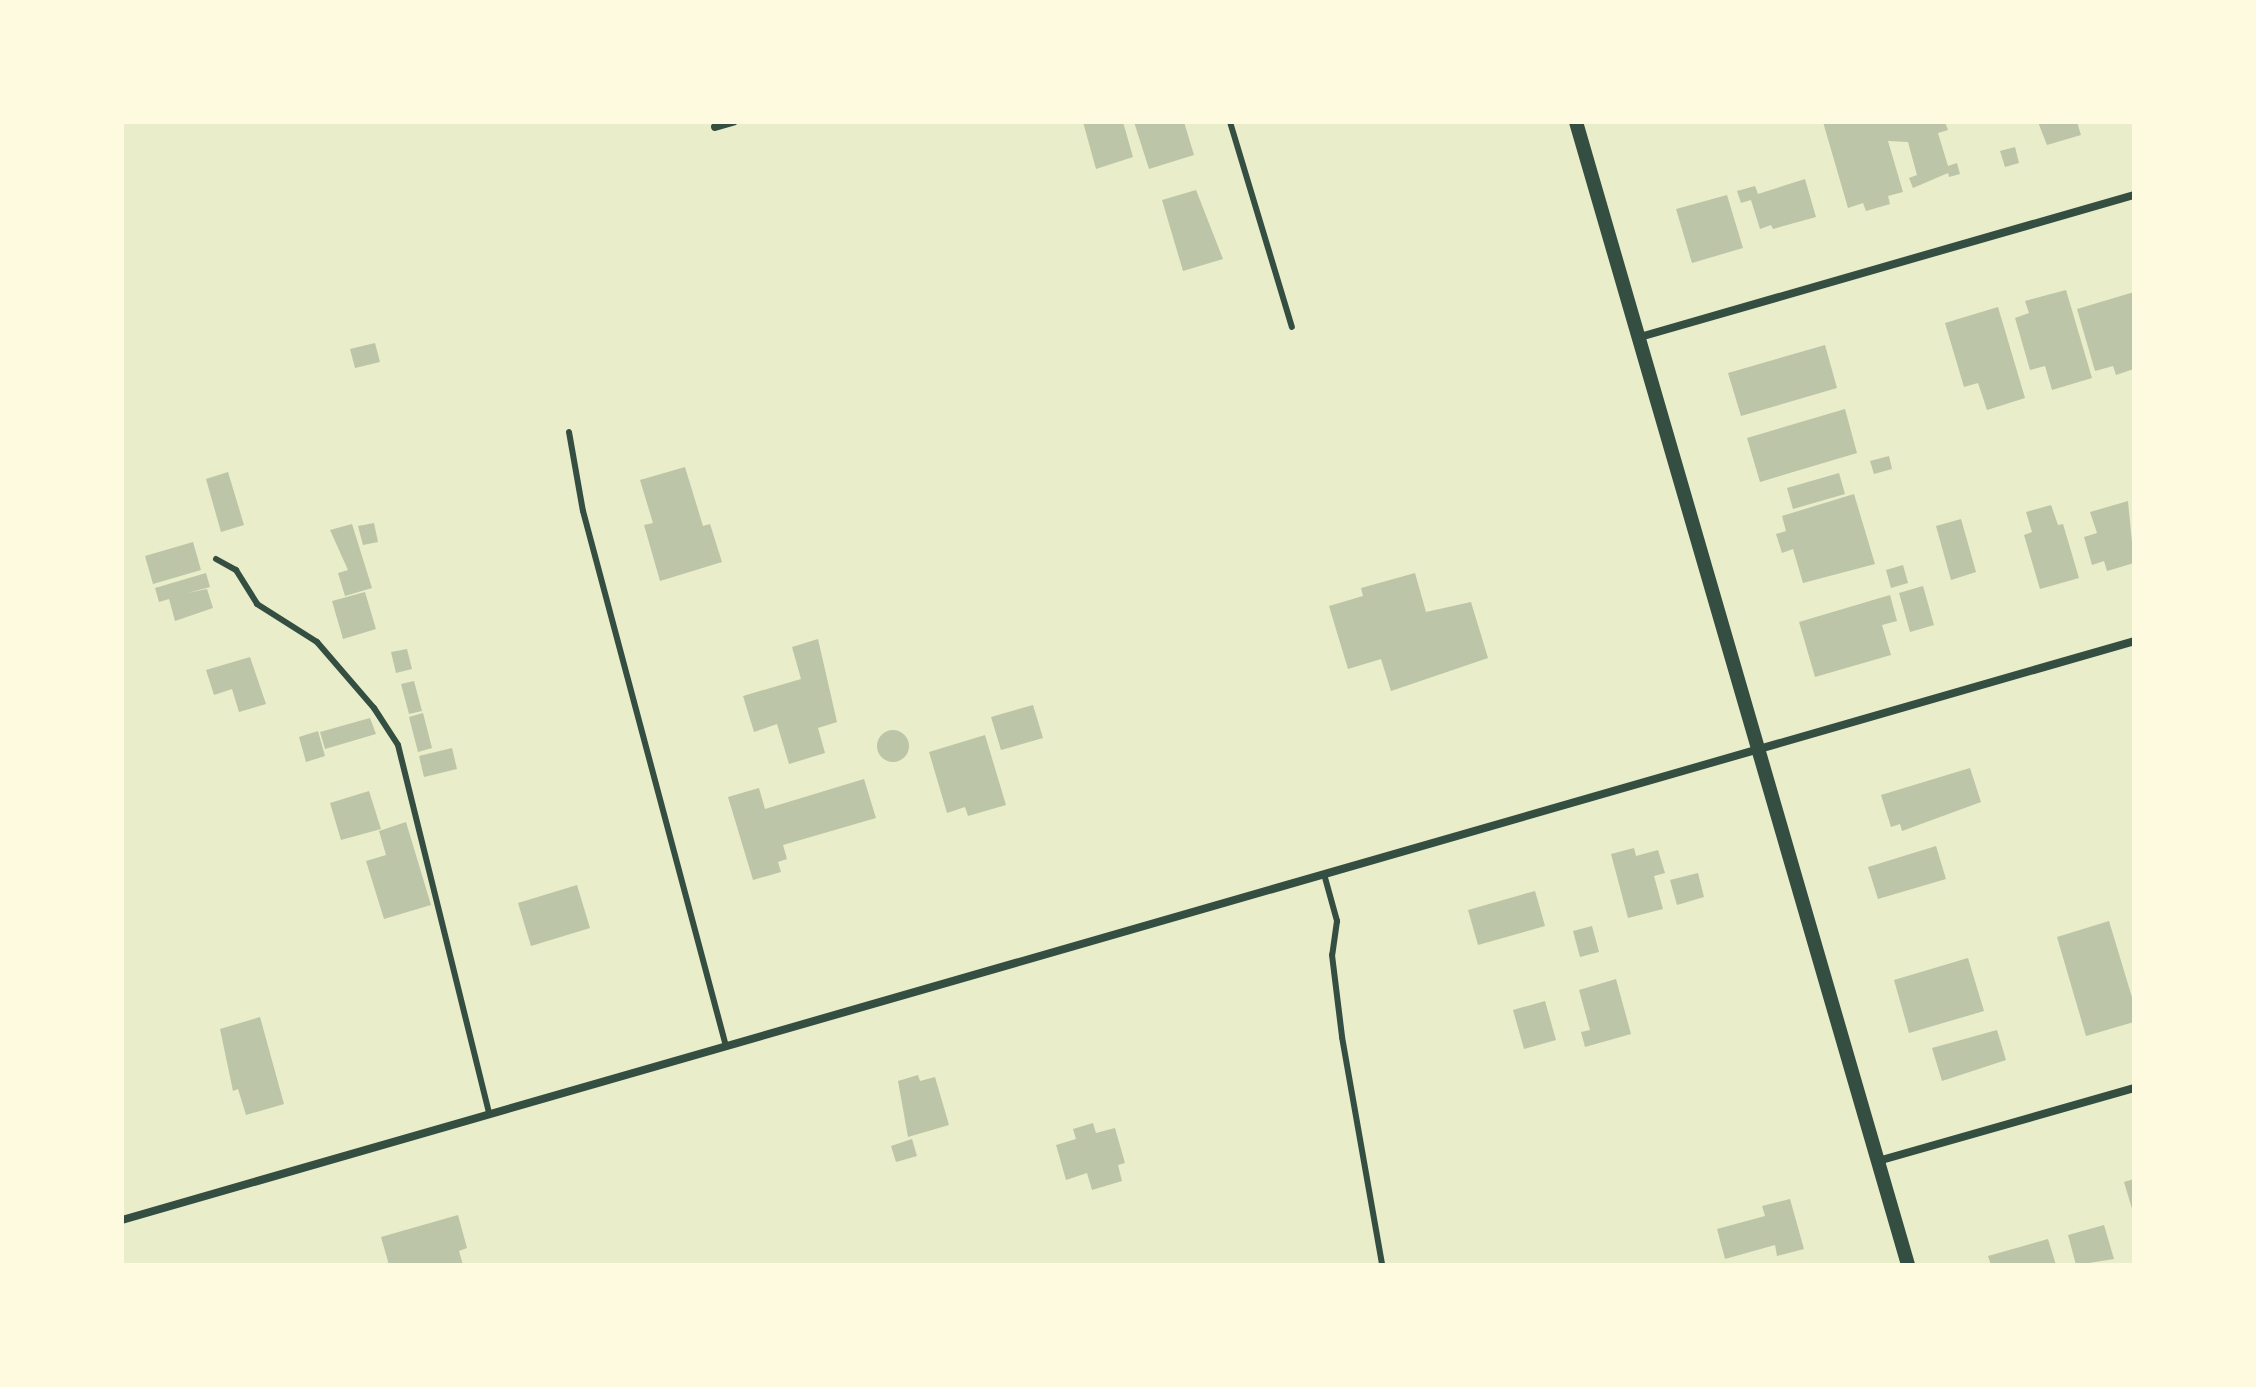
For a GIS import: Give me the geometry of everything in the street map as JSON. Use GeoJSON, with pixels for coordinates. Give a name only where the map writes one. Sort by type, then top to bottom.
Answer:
{"type":"FeatureCollection","features":[{"type":"Feature","properties":{"kind":"street"},"geometry":{"type":"LineString","coordinates":[[715,127],[733,122]]}},
{"type":"Feature","properties":{"kind":"street"},"geometry":{"type":"LineString","coordinates":[[1576,122],[1908,1265]]}},
{"type":"Feature","properties":{"kind":"street"},"geometry":{"type":"LineString","coordinates":[[1640,337],[2134,195]]}},
{"type":"Feature","properties":{"kind":"street"},"geometry":{"type":"LineString","coordinates":[[122,1220],[2134,641]]}},
{"type":"Feature","properties":{"kind":"street"},"geometry":{"type":"LineString","coordinates":[[1878,1161],[2134,1088]]}},
{"type":"Feature","properties":{"kind":"lane"},"geometry":{"type":"LineString","coordinates":[[1230,122],[1292,327]]}},
{"type":"Feature","properties":{"kind":"lane"},"geometry":{"type":"LineString","coordinates":[[569,432],[583,511],[726,1046]]}},
{"type":"Feature","properties":{"kind":"lane"},"geometry":{"type":"LineString","coordinates":[[216,559],[236,570],[257,604],[317,642],[374,708],[398,745],[489,1114]]}},
{"type":"Feature","properties":{"kind":"lane"},"geometry":{"type":"LineString","coordinates":[[1324,874],[1337,921],[1332,955],[1342,1037],[1382,1265]]}},
{"type":"Feature","properties":{"kind":"building"},"geometry":{"type":"Polygon","coordinates":[[[1083,122],[1123,122],[1133,157],[1096,169],[1083,122]]]}},
{"type":"Feature","properties":{"kind":"building"},"geometry":{"type":"Polygon","coordinates":[[[1134,122],[1184,122],[1194,155],[1149,169],[1134,122]]]}},
{"type":"Feature","properties":{"kind":"building"},"geometry":{"type":"Polygon","coordinates":[[[1823,122],[1945,122],[1948,130],[1938,133],[1948,166],[1957,163],[1960,174],[1949,177],[1948,173],[1913,188],[1909,178],[1917,175],[1908,142],[1888,141],[1903,192],[1888,196],[1890,204],[1866,211],[1863,203],[1848,208],[1823,122]]]}},
{"type":"Feature","properties":{"kind":"building"},"geometry":{"type":"Polygon","coordinates":[[[2038,122],[2077,122],[2081,135],[2047,145],[2038,122]]]}},
{"type":"Feature","properties":{"kind":"building"},"geometry":{"type":"Polygon","coordinates":[[[2015,147],[2019,163],[2005,167],[2000,151],[2015,147]]]}},
{"type":"Feature","properties":{"kind":"building"},"geometry":{"type":"Polygon","coordinates":[[[1805,179],[1816,217],[1773,229],[1771,225],[1760,229],[1751,200],[1741,203],[1737,191],[1755,186],[1758,194],[1805,179]]]}},
{"type":"Feature","properties":{"kind":"building"},"geometry":{"type":"Polygon","coordinates":[[[1196,190],[1223,259],[1183,271],[1162,200],[1196,190]]]}},
{"type":"Feature","properties":{"kind":"building"},"geometry":{"type":"Polygon","coordinates":[[[1727,195],[1743,248],[1692,263],[1676,209],[1727,195]]]}},
{"type":"Feature","properties":{"kind":"building"},"geometry":{"type":"Polygon","coordinates":[[[2066,290],[2092,378],[2052,390],[2045,366],[2030,370],[2015,318],[2029,313],[2025,301],[2066,290]]]}},
{"type":"Feature","properties":{"kind":"building"},"geometry":{"type":"Polygon","coordinates":[[[2134,292],[2134,369],[2116,375],[2113,366],[2095,371],[2077,309],[2134,292]]]}},
{"type":"Feature","properties":{"kind":"building"},"geometry":{"type":"Polygon","coordinates":[[[1998,307],[2025,398],[1987,410],[1978,383],[1964,387],[1945,323],[1998,307]]]}},
{"type":"Feature","properties":{"kind":"building"},"geometry":{"type":"Polygon","coordinates":[[[375,343],[380,362],[355,368],[350,349],[375,343]]]}},
{"type":"Feature","properties":{"kind":"building"},"geometry":{"type":"Polygon","coordinates":[[[1825,345],[1837,388],[1741,416],[1728,373],[1825,345]]]}},
{"type":"Feature","properties":{"kind":"building"},"geometry":{"type":"Polygon","coordinates":[[[1845,409],[1857,453],[1760,482],[1747,438],[1845,409]]]}},
{"type":"Feature","properties":{"kind":"building"},"geometry":{"type":"Polygon","coordinates":[[[1889,456],[1892,469],[1874,474],[1870,461],[1889,456]]]}},
{"type":"Feature","properties":{"kind":"building"},"geometry":{"type":"Polygon","coordinates":[[[685,467],[703,526],[710,524],[722,562],[660,581],[644,525],[653,523],[640,480],[685,467]]]}},
{"type":"Feature","properties":{"kind":"building"},"geometry":{"type":"Polygon","coordinates":[[[228,472],[244,525],[221,532],[206,479],[228,472]]]}},
{"type":"Feature","properties":{"kind":"building"},"geometry":{"type":"Polygon","coordinates":[[[1839,473],[1845,494],[1793,509],[1787,488],[1839,473]]]}},
{"type":"Feature","properties":{"kind":"building"},"geometry":{"type":"Polygon","coordinates":[[[1854,494],[1875,564],[1803,583],[1793,549],[1782,553],[1776,534],[1786,531],[1782,516],[1854,494]]]}},
{"type":"Feature","properties":{"kind":"building"},"geometry":{"type":"Polygon","coordinates":[[[2128,501],[2134,563],[2107,571],[2104,561],[2092,565],[2084,537],[2097,533],[2090,512],[2128,501]]]}},
{"type":"Feature","properties":{"kind":"building"},"geometry":{"type":"Polygon","coordinates":[[[2051,505],[2058,525],[2063,524],[2079,578],[2040,589],[2024,535],[2032,532],[2026,512],[2051,505]]]}},
{"type":"Feature","properties":{"kind":"building"},"geometry":{"type":"Polygon","coordinates":[[[1961,519],[1976,572],[1951,580],[1936,526],[1961,519]]]}},
{"type":"Feature","properties":{"kind":"building"},"geometry":{"type":"Polygon","coordinates":[[[374,523],[378,542],[363,545],[358,526],[374,523]]]}},
{"type":"Feature","properties":{"kind":"building"},"geometry":{"type":"Polygon","coordinates":[[[352,524],[372,588],[345,596],[338,573],[348,570],[330,530],[352,524]]]}},
{"type":"Feature","properties":{"kind":"building"},"geometry":{"type":"Polygon","coordinates":[[[193,542],[201,570],[153,584],[145,556],[193,542]]]}},
{"type":"Feature","properties":{"kind":"building"},"geometry":{"type":"Polygon","coordinates":[[[1903,565],[1908,583],[1891,588],[1886,570],[1903,565]]]}},
{"type":"Feature","properties":{"kind":"building"},"geometry":{"type":"Polygon","coordinates":[[[206,573],[210,587],[188,593],[207,589],[213,608],[175,621],[169,599],[159,602],[155,588],[206,573]]]}},
{"type":"Feature","properties":{"kind":"building"},"geometry":{"type":"Polygon","coordinates":[[[1415,573],[1426,612],[1471,602],[1488,658],[1391,691],[1381,659],[1348,669],[1329,606],[1363,596],[1361,588],[1415,573]]]}},
{"type":"Feature","properties":{"kind":"building"},"geometry":{"type":"Polygon","coordinates":[[[1923,586],[1934,625],[1910,632],[1899,593],[1923,586]]]}},
{"type":"Feature","properties":{"kind":"building"},"geometry":{"type":"Polygon","coordinates":[[[365,592],[376,629],[343,639],[332,601],[365,592]]]}},
{"type":"Feature","properties":{"kind":"building"},"geometry":{"type":"Polygon","coordinates":[[[1890,595],[1897,621],[1882,625],[1891,655],[1815,677],[1799,622],[1890,595]]]}},
{"type":"Feature","properties":{"kind":"building"},"geometry":{"type":"Polygon","coordinates":[[[818,639],[837,722],[818,728],[825,753],[789,764],[777,724],[754,732],[743,696],[801,679],[792,647],[818,639]]]}},
{"type":"Feature","properties":{"kind":"building"},"geometry":{"type":"Polygon","coordinates":[[[407,649],[412,669],[396,673],[391,652],[407,649]]]}},
{"type":"Feature","properties":{"kind":"building"},"geometry":{"type":"Polygon","coordinates":[[[250,657],[266,704],[239,712],[232,689],[214,695],[206,670],[250,657]]]}},
{"type":"Feature","properties":{"kind":"building"},"geometry":{"type":"Polygon","coordinates":[[[414,681],[422,711],[409,714],[401,684],[414,681]]]}},
{"type":"Feature","properties":{"kind":"building"},"geometry":{"type":"Polygon","coordinates":[[[1033,705],[1043,738],[1001,750],[991,717],[1033,705]]]}},
{"type":"Feature","properties":{"kind":"building"},"geometry":{"type":"Polygon","coordinates":[[[423,713],[432,748],[418,752],[409,717],[423,713]]]}},
{"type":"Feature","properties":{"kind":"building"},"geometry":{"type":"Polygon","coordinates":[[[370,718],[376,734],[325,749],[320,732],[370,718]]]}},
{"type":"Feature","properties":{"kind":"building"},"geometry":{"type":"Polygon","coordinates":[[[893,730],[904,735],[909,746],[904,757],[893,762],[882,757],[877,746],[882,735],[893,730]]]}},
{"type":"Feature","properties":{"kind":"building"},"geometry":{"type":"Polygon","coordinates":[[[318,731],[325,756],[306,762],[299,737],[318,731]]]}},
{"type":"Feature","properties":{"kind":"building"},"geometry":{"type":"Polygon","coordinates":[[[985,735],[1006,805],[968,816],[965,807],[947,813],[929,752],[985,735]]]}},
{"type":"Feature","properties":{"kind":"building"},"geometry":{"type":"Polygon","coordinates":[[[452,748],[457,769],[424,777],[419,756],[452,748]]]}},
{"type":"Feature","properties":{"kind":"building"},"geometry":{"type":"Polygon","coordinates":[[[1970,768],[1981,802],[1902,831],[1900,824],[1891,827],[1881,795],[1970,768]]]}},
{"type":"Feature","properties":{"kind":"building"},"geometry":{"type":"Polygon","coordinates":[[[864,779],[876,818],[783,845],[787,859],[778,862],[781,872],[753,880],[728,797],[759,788],[765,809],[864,779]]]}},
{"type":"Feature","properties":{"kind":"building"},"geometry":{"type":"Polygon","coordinates":[[[369,791],[381,829],[341,840],[330,803],[369,791]]]}},
{"type":"Feature","properties":{"kind":"building"},"geometry":{"type":"Polygon","coordinates":[[[406,822],[431,905],[384,919],[366,861],[386,855],[379,831],[406,822]]]}},
{"type":"Feature","properties":{"kind":"building"},"geometry":{"type":"Polygon","coordinates":[[[1936,846],[1946,879],[1878,899],[1868,867],[1936,846]]]}},
{"type":"Feature","properties":{"kind":"building"},"geometry":{"type":"Polygon","coordinates":[[[1634,848],[1636,856],[1658,850],[1665,873],[1654,876],[1663,909],[1628,918],[1611,854],[1634,848]]]}},
{"type":"Feature","properties":{"kind":"building"},"geometry":{"type":"Polygon","coordinates":[[[1698,873],[1704,897],[1677,905],[1670,880],[1698,873]]]}},
{"type":"Feature","properties":{"kind":"building"},"geometry":{"type":"Polygon","coordinates":[[[577,885],[590,928],[531,946],[518,903],[577,885]]]}},
{"type":"Feature","properties":{"kind":"building"},"geometry":{"type":"Polygon","coordinates":[[[1535,891],[1545,926],[1478,945],[1468,910],[1535,891]]]}},
{"type":"Feature","properties":{"kind":"building"},"geometry":{"type":"Polygon","coordinates":[[[2109,921],[2134,1004],[2134,1022],[2086,1036],[2057,937],[2109,921]]]}},
{"type":"Feature","properties":{"kind":"building"},"geometry":{"type":"Polygon","coordinates":[[[1592,926],[1599,952],[1580,957],[1573,931],[1592,926]]]}},
{"type":"Feature","properties":{"kind":"building"},"geometry":{"type":"Polygon","coordinates":[[[1968,958],[1984,1011],[1909,1033],[1894,980],[1968,958]]]}},
{"type":"Feature","properties":{"kind":"building"},"geometry":{"type":"Polygon","coordinates":[[[1616,979],[1631,1034],[1585,1047],[1581,1032],[1590,1030],[1579,990],[1616,979]]]}},
{"type":"Feature","properties":{"kind":"building"},"geometry":{"type":"Polygon","coordinates":[[[1545,1001],[1556,1040],[1524,1049],[1513,1010],[1545,1001]]]}},
{"type":"Feature","properties":{"kind":"building"},"geometry":{"type":"Polygon","coordinates":[[[260,1017],[284,1104],[246,1115],[238,1089],[233,1091],[220,1029],[260,1017]]]}},
{"type":"Feature","properties":{"kind":"building"},"geometry":{"type":"Polygon","coordinates":[[[1997,1030],[2006,1060],[1942,1081],[1932,1048],[1997,1030]]]}},
{"type":"Feature","properties":{"kind":"building"},"geometry":{"type":"Polygon","coordinates":[[[918,1075],[920,1081],[935,1077],[949,1125],[908,1137],[898,1081],[918,1075]]]}},
{"type":"Feature","properties":{"kind":"building"},"geometry":{"type":"Polygon","coordinates":[[[1093,1123],[1096,1133],[1115,1128],[1125,1163],[1118,1165],[1122,1181],[1092,1190],[1087,1173],[1066,1180],[1056,1145],[1076,1139],[1073,1129],[1093,1123]]]}},
{"type":"Feature","properties":{"kind":"building"},"geometry":{"type":"Polygon","coordinates":[[[912,1139],[917,1156],[896,1162],[891,1146],[912,1139]]]}},
{"type":"Feature","properties":{"kind":"building"},"geometry":{"type":"Polygon","coordinates":[[[2134,1179],[2134,1212],[2133,1212],[2124,1182],[2134,1179]]]}},
{"type":"Feature","properties":{"kind":"building"},"geometry":{"type":"Polygon","coordinates":[[[1790,1199],[1804,1249],[1777,1256],[1775,1245],[1725,1259],[1717,1229],[1765,1216],[1762,1206],[1790,1199]]]}},
{"type":"Feature","properties":{"kind":"building"},"geometry":{"type":"Polygon","coordinates":[[[458,1215],[467,1248],[459,1251],[463,1265],[389,1265],[381,1237],[458,1215]]]}},
{"type":"Feature","properties":{"kind":"building"},"geometry":{"type":"Polygon","coordinates":[[[2104,1225],[2114,1259],[2076,1265],[2068,1235],[2104,1225]]]}},
{"type":"Feature","properties":{"kind":"building"},"geometry":{"type":"Polygon","coordinates":[[[2048,1239],[2056,1265],[1991,1265],[1988,1256],[2048,1239]]]}}]}
